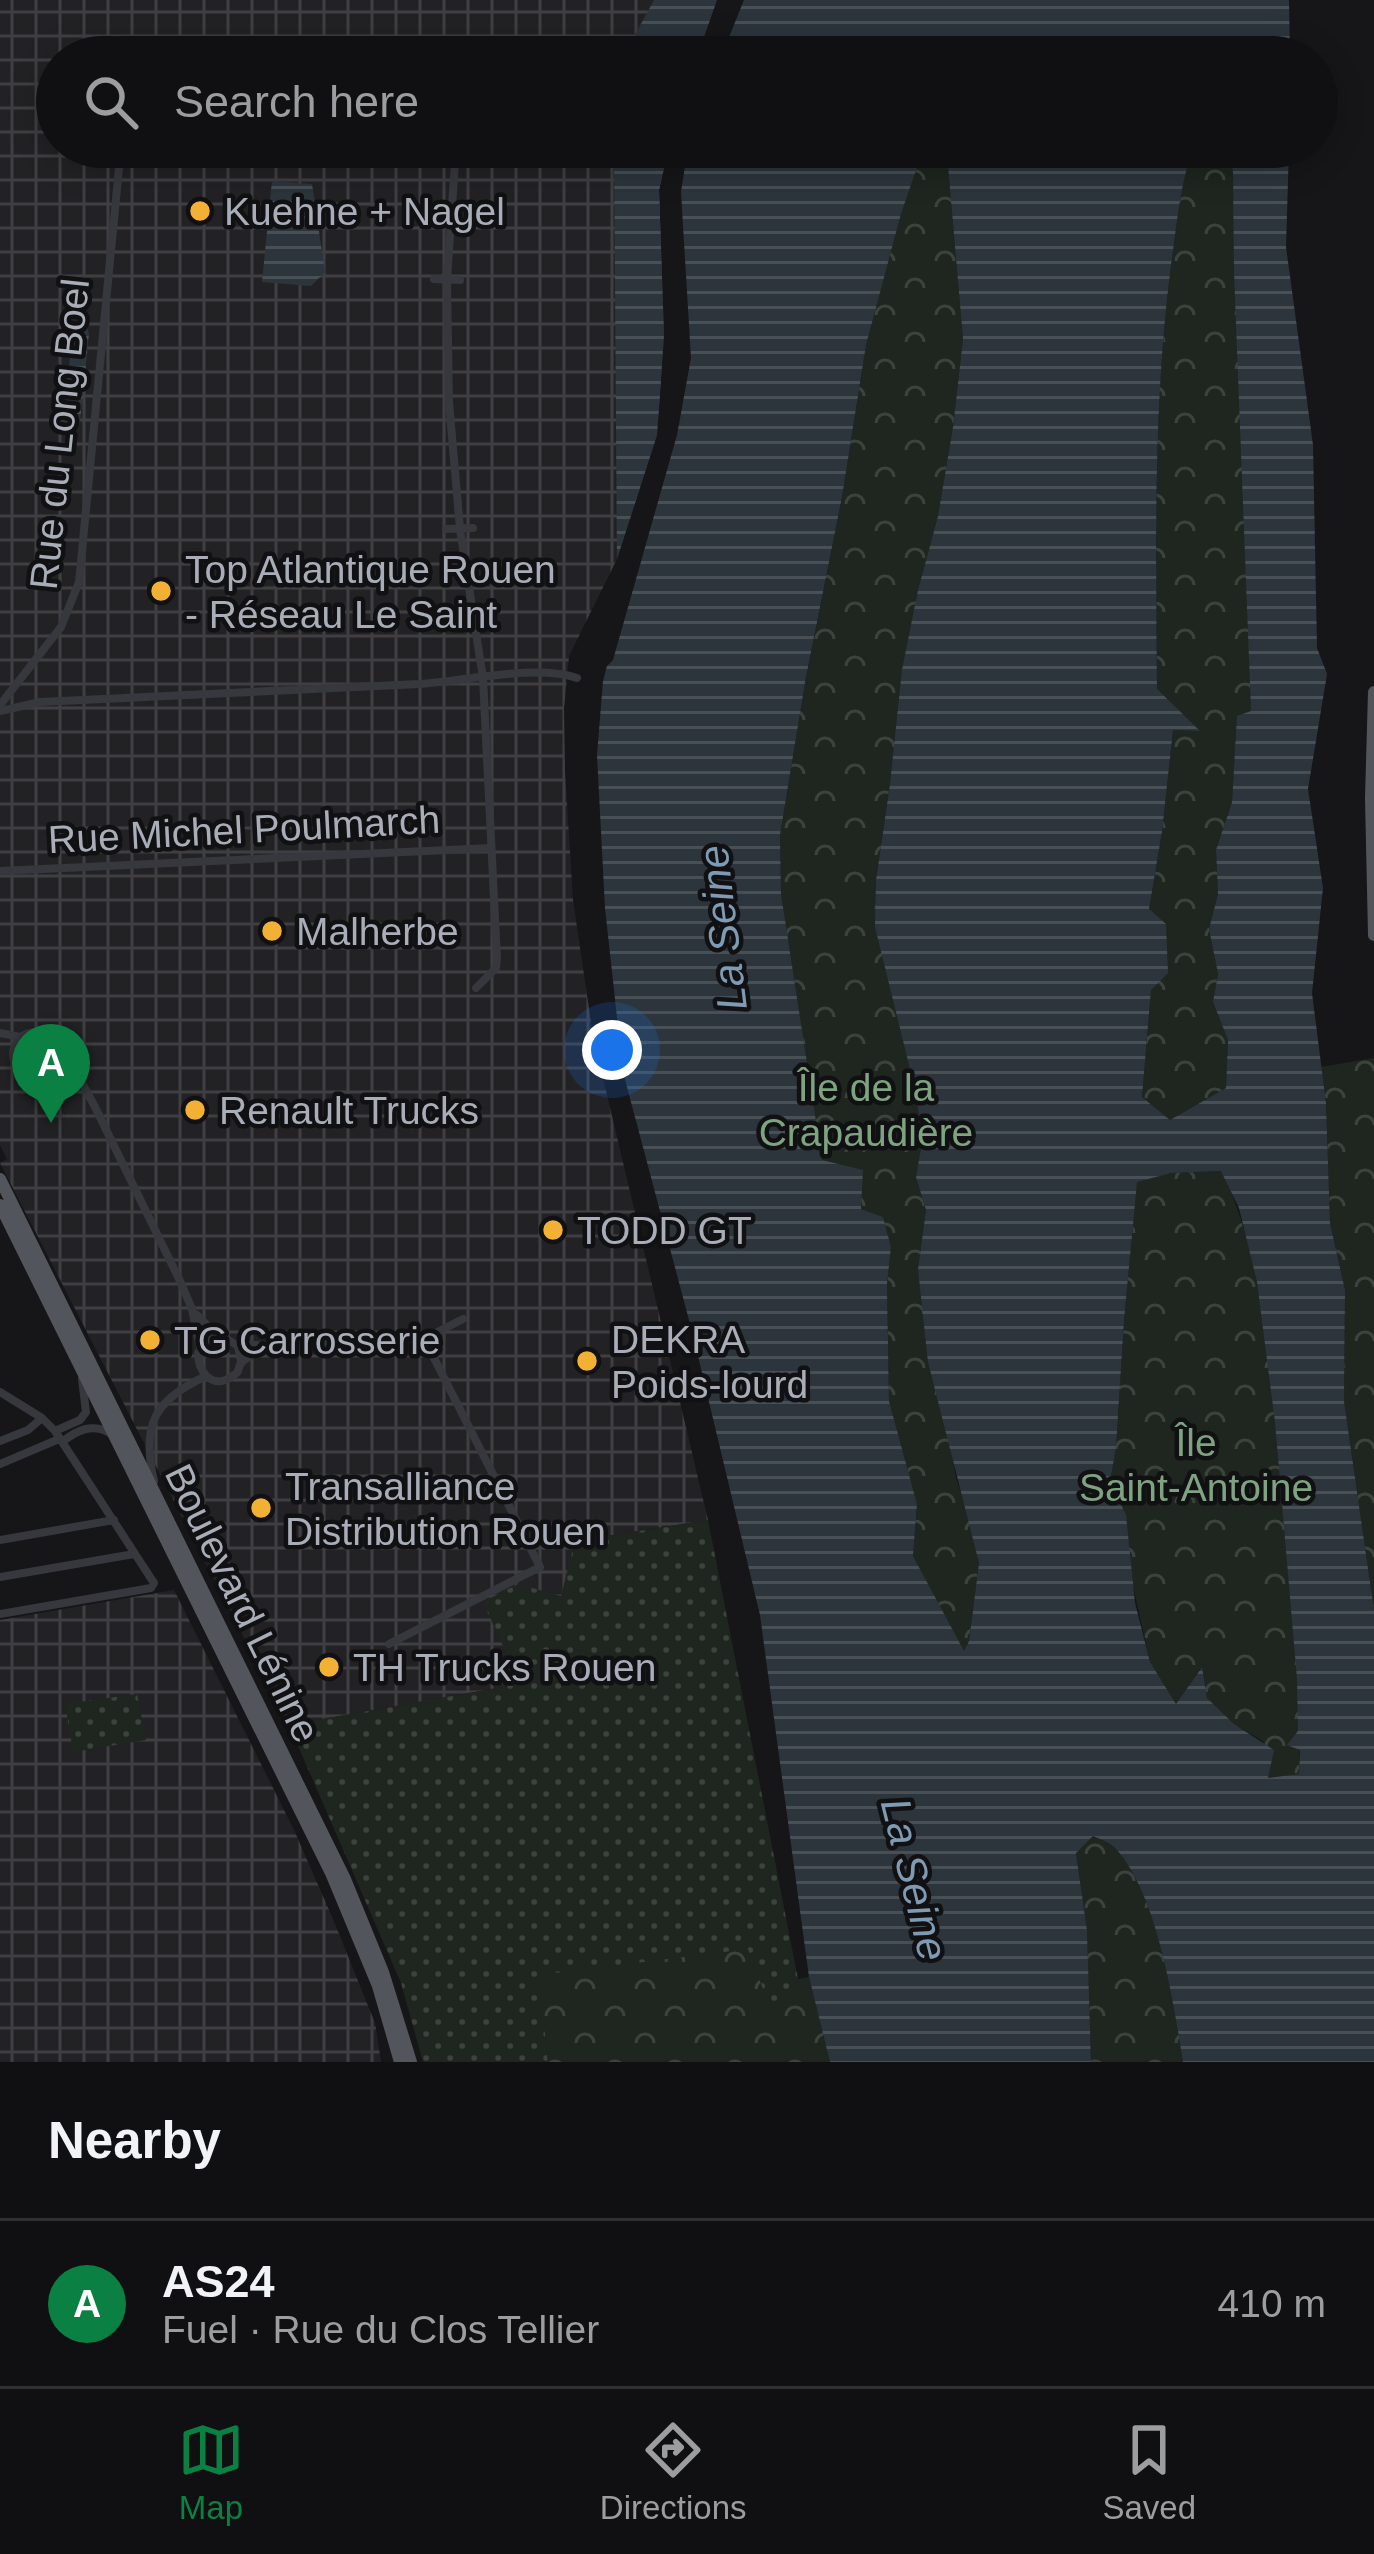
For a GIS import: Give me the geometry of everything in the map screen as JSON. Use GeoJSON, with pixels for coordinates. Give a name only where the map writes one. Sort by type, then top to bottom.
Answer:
{"type":"FeatureCollection","features":[{"type":"Feature","properties":{"kind":"main road"},"geometry":{"type":"LineString","coordinates":[[1374,692],[1370,798],[1374,935]]}},
{"type":"Feature","properties":{"kind":"main road","name":"Boulevard Lénine"},"geometry":{"type":"LineString","coordinates":[[0,1179],[345,1879],[392,1996],[411,2062]]}},
{"type":"Feature","properties":{"kind":"main road","name":"Boulevard Lénine"},"geometry":{"type":"LineString","coordinates":[[0,1204],[340,1895],[378,1986],[400,2062]]}},
{"type":"Feature","properties":{"kind":"street","name":"Rue du Long Boel"},"geometry":{"type":"LineString","coordinates":[[0,708],[62,627],[79,582],[119,168]]}},
{"type":"Feature","properties":{"kind":"street","name":"Rue Michel Poulmarch"},"geometry":{"type":"LineString","coordinates":[[455,168],[447,280],[453,353],[449,402],[460,529],[483,678],[497,964],[476,988]]}},
{"type":"Feature","properties":{"kind":"street"},"geometry":{"type":"LineString","coordinates":[[434,279],[460,280]]}},
{"type":"Feature","properties":{"kind":"street"},"geometry":{"type":"LineString","coordinates":[[446,529],[472,528]]}},
{"type":"Feature","properties":{"kind":"street"},"geometry":{"type":"LineString","coordinates":[[0,708],[554,674],[577,678]]}},
{"type":"Feature","properties":{"kind":"street","name":"Rue Michel Poulmarch"},"geometry":{"type":"LineString","coordinates":[[0,871],[491,848]]}},
{"type":"Feature","properties":{"kind":"street"},"geometry":{"type":"LineString","coordinates":[[0,1034],[22,1037],[36,1032],[49,1037],[56,1049],[56,1063],[47,1073],[34,1076],[0,1054]]}},
{"type":"Feature","properties":{"kind":"street"},"geometry":{"type":"LineString","coordinates":[[14,1061],[14,1048],[22,1037]]}},
{"type":"Feature","properties":{"kind":"street"},"geometry":{"type":"LineString","coordinates":[[56,1063],[82,1083],[192,1309],[200,1348],[197,1360],[206,1376],[216,1381],[237,1373],[240,1351],[229,1339],[208,1340],[200,1348]]}},
{"type":"Feature","properties":{"kind":"street"},"geometry":{"type":"LineString","coordinates":[[192,1309],[219,1337]]}},
{"type":"Feature","properties":{"kind":"street"},"geometry":{"type":"LineString","coordinates":[[424,1339],[464,1319]]}},
{"type":"Feature","properties":{"kind":"street"},"geometry":{"type":"LineString","coordinates":[[236,1344],[273,1346],[411,1333],[424,1339],[541,1567],[389,1644]]}},
{"type":"Feature","properties":{"kind":"street"},"geometry":{"type":"LineString","coordinates":[[242,1362],[273,1346]]}},
{"type":"Feature","properties":{"kind":"street"},"geometry":{"type":"LineString","coordinates":[[59,1437],[86,1412],[79,1366]]}},
{"type":"Feature","properties":{"kind":"street"},"geometry":{"type":"LineString","coordinates":[[157,1494],[148,1450],[152,1418],[168,1398],[206,1376]]}},
{"type":"Feature","properties":{"kind":"street"},"geometry":{"type":"LineString","coordinates":[[0,1614],[154,1586],[59,1437],[42,1418],[2,1396]]}},
{"type":"Feature","properties":{"kind":"street"},"geometry":{"type":"LineString","coordinates":[[0,1441],[28,1430],[42,1418]]}},
{"type":"Feature","properties":{"kind":"street"},"geometry":{"type":"LineString","coordinates":[[0,1464],[59,1437],[93,1428],[114,1435]]}},
{"type":"Feature","properties":{"kind":"street"},"geometry":{"type":"LineString","coordinates":[[0,1540],[114,1520]]}},
{"type":"Feature","properties":{"kind":"street"},"geometry":{"type":"LineString","coordinates":[[0,1576],[134,1554]]}},
{"type":"Feature","properties":{"kind":"shaded area"},"geometry":{"type":"Polygon","coordinates":[[[0,0],[711,0],[700,36],[36,36],[36,168],[664,168],[659,190],[664,335],[657,435],[617,559],[569,656],[565,771],[573,900],[593,1036],[708,1520],[575,1541],[560,1604],[520,1684],[289,1725],[0,1163],[7,1159],[0,1145],[0,0]]]}},
{"type":"Feature","properties":{"kind":"shaded area"},"geometry":{"type":"Polygon","coordinates":[[[174,1590],[294,1830],[375,2023],[381,2062],[0,2062],[0,1620],[174,1590]]]}},
{"type":"Feature","properties":{"kind":"green space","name":"Île de la Crapaudière"},"geometry":{"type":"Polygon","coordinates":[[[917,168],[948,168],[963,339],[938,516],[918,590],[876,880],[924,1138],[916,1177],[926,1210],[918,1269],[956,1478],[979,1563],[964,1652],[913,1556],[917,1504],[889,1401],[891,1247],[883,1217],[861,1209],[822,1161],[781,894],[780,835],[806,677],[866,345],[917,168]]]}},
{"type":"Feature","properties":{"kind":"green space"},"geometry":{"type":"Polygon","coordinates":[[[1187,168],[1232,168],[1233,173],[1251,711],[1237,717],[1232,802],[1216,850],[1218,894],[1209,929],[1218,974],[1213,1002],[1228,1040],[1226,1088],[1170,1120],[1142,1097],[1151,990],[1149,909],[1173,730],[1197,731],[1157,690],[1161,371],[1187,168]]]}},
{"type":"Feature","properties":{"kind":"green space"},"geometry":{"type":"Polygon","coordinates":[[[1374,1058],[1374,1610],[1344,1401],[1345,1290],[1330,1223],[1321,1067],[1374,1058]]]}},
{"type":"Feature","properties":{"kind":"green space","name":"Île Saint-Antoine"},"geometry":{"type":"Polygon","coordinates":[[[1222,1171],[1251,1254],[1273,1390],[1295,1650],[1299,1775],[1267,1778],[1263,1741],[1234,1724],[1207,1698],[1200,1669],[1176,1704],[1150,1662],[1110,1482],[1137,1181],[1171,1173],[1222,1171]]]}},
{"type":"Feature","properties":{"kind":"green space"},"geometry":{"type":"Polygon","coordinates":[[[708,1520],[798,1979],[773,2018],[540,1975],[548,2062],[423,2062],[401,1983],[289,1725],[520,1684],[483,1602],[518,1584],[561,1596],[575,1541],[708,1520]]]}},
{"type":"Feature","properties":{"kind":"green space"},"geometry":{"type":"Polygon","coordinates":[[[137,1694],[146,1740],[73,1752],[65,1704],[137,1694]]]}},
{"type":"Feature","properties":{"kind":"green space"},"geometry":{"type":"Polygon","coordinates":[[[1093,1836],[1117,1850],[1143,1894],[1162,1950],[1183,2062],[1091,2062],[1087,1930],[1076,1852],[1093,1836]]]}},
{"type":"Feature","properties":{"kind":"green space"},"geometry":{"type":"Polygon","coordinates":[[[748,1949],[773,2016],[798,1979],[809,1977],[830,2062],[548,2062],[539,1975],[748,1949]]]}},
{"type":"Feature","properties":{"kind":"water"},"geometry":{"type":"Polygon","coordinates":[[[654,0],[717,0],[704,36],[634,36],[654,0]]]}},
{"type":"Feature","properties":{"kind":"water"},"geometry":{"type":"Polygon","coordinates":[[[744,0],[1289,0],[1290,36],[729,36],[744,0]]]}},
{"type":"Feature","properties":{"kind":"water"},"geometry":{"type":"Polygon","coordinates":[[[614,168],[664,168],[659,190],[664,335],[657,435],[617,559],[614,168]]]}},
{"type":"Feature","properties":{"kind":"water","name":"La Seine"},"geometry":{"type":"Polygon","coordinates":[[[685,168],[917,168],[866,345],[780,835],[781,894],[822,1160],[863,1170],[861,1209],[883,1217],[891,1247],[889,1401],[917,1504],[913,1556],[964,1651],[979,1563],[928,1362],[918,1269],[926,1210],[916,1177],[923,1138],[875,927],[876,880],[902,670],[938,516],[963,339],[948,168],[1187,168],[1161,370],[1157,689],[1200,731],[1173,730],[1149,909],[1166,924],[1168,973],[1151,990],[1142,1097],[1170,1120],[1226,1088],[1228,1040],[1213,1002],[1218,974],[1209,929],[1218,894],[1216,850],[1232,802],[1237,716],[1251,711],[1232,168],[1288,168],[1286,247],[1313,445],[1317,648],[1327,674],[1308,789],[1323,888],[1312,993],[1326,1103],[1330,1223],[1345,1290],[1344,1401],[1374,1610],[1374,2062],[1183,2062],[1162,1951],[1143,1894],[1117,1850],[1093,1836],[1076,1853],[1087,1930],[1091,2062],[830,2062],[809,1977],[760,1615],[623,1072],[605,908],[597,755],[603,681],[677,435],[691,358],[681,192],[685,168]],[[1221,1171],[1171,1173],[1137,1182],[1110,1482],[1126,1515],[1135,1603],[1150,1662],[1176,1704],[1202,1667],[1207,1698],[1234,1724],[1274,1750],[1268,1778],[1299,1774],[1300,1750],[1287,1745],[1298,1731],[1297,1679],[1275,1422],[1257,1282],[1239,1208],[1221,1171]]]}},
{"type":"Feature","properties":{"kind":"water"},"geometry":{"type":"Polygon","coordinates":[[[272,181],[312,184],[325,272],[311,286],[262,282],[272,181]]]}},
{"type":"Feature","properties":{"kind":"water"},"geometry":{"type":"Polygon","coordinates":[[[79,325],[89,333],[80,422],[72,429],[65,426],[64,418],[72,336],[79,325]]]}},
{"type":"Feature","properties":{"kind":"place","name":"Kuehne + Nagel"},"geometry":{"type":"Point","coordinates":[200,211]}},
{"type":"Feature","properties":{"kind":"place","name":"Top Atlantique Rouen - Réseau Le Saint"},"geometry":{"type":"Point","coordinates":[161,591]}},
{"type":"Feature","properties":{"kind":"place","name":"Malherbe"},"geometry":{"type":"Point","coordinates":[272,931]}},
{"type":"Feature","properties":{"kind":"place","name":"Renault Trucks"},"geometry":{"type":"Point","coordinates":[195,1110]}},
{"type":"Feature","properties":{"kind":"place","name":"AS24"},"geometry":{"type":"Point","coordinates":[51,1123]}},
{"type":"Feature","properties":{"kind":"place","name":"TODD GT"},"geometry":{"type":"Point","coordinates":[553,1230]}},
{"type":"Feature","properties":{"kind":"place","name":"TG Carrosserie"},"geometry":{"type":"Point","coordinates":[150,1340]}},
{"type":"Feature","properties":{"kind":"place","name":"DEKRA Poids-lourd"},"geometry":{"type":"Point","coordinates":[587,1361]}},
{"type":"Feature","properties":{"kind":"place","name":"Transalliance Distribution Rouen"},"geometry":{"type":"Point","coordinates":[261,1508]}},
{"type":"Feature","properties":{"kind":"place","name":"TH Trucks Rouen"},"geometry":{"type":"Point","coordinates":[329,1667]}}]}
